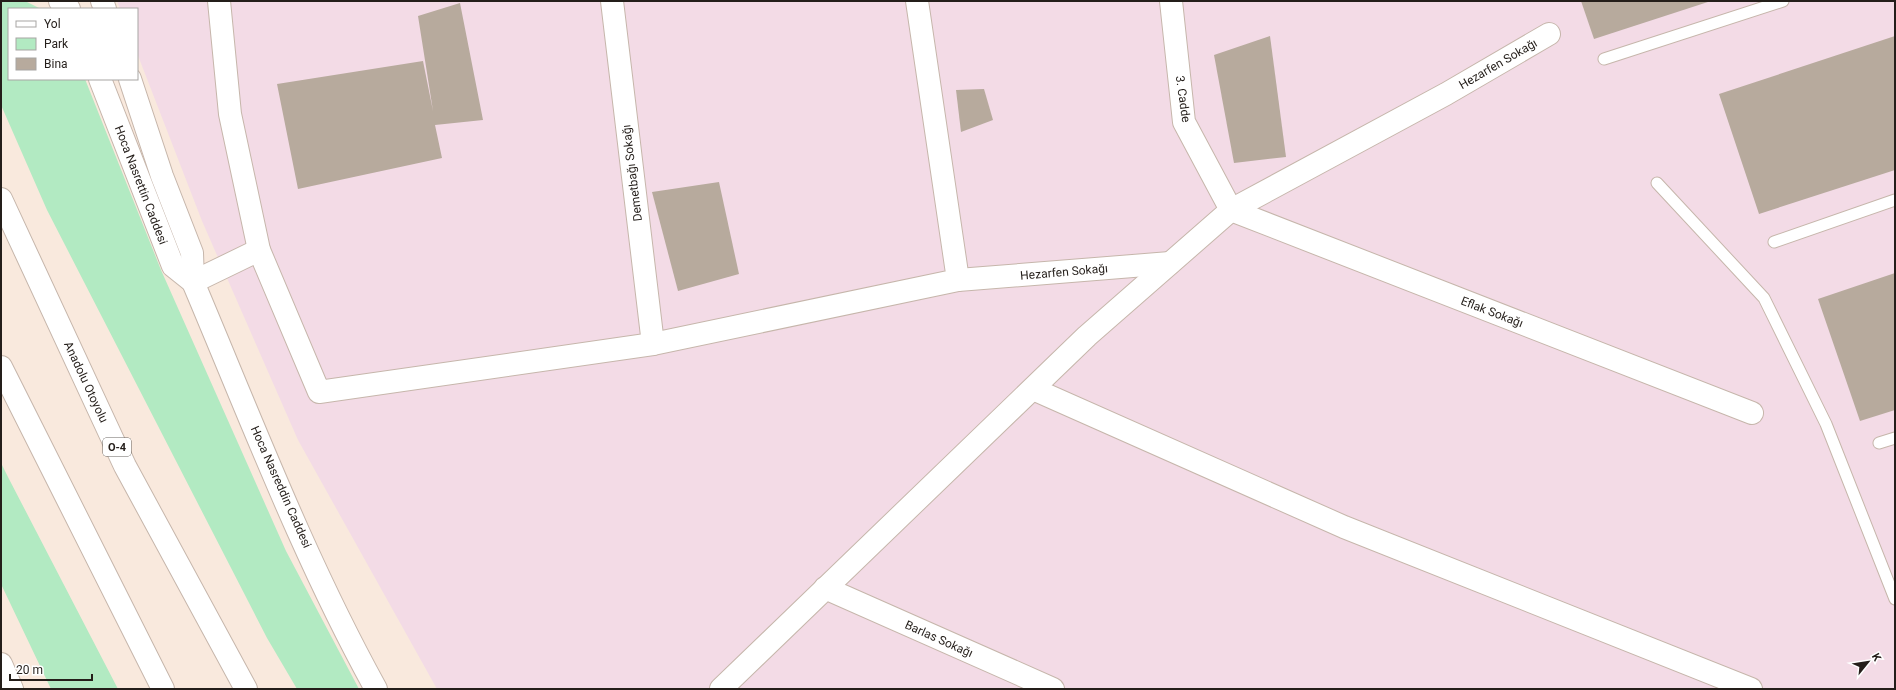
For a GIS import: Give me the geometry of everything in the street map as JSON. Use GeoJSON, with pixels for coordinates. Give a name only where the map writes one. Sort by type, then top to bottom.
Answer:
{"type":"FeatureCollection","features":[{"type":"Feature","properties":{"kind":"main road"},"geometry":{"type":"LineString","coordinates":[[60,1],[68,8]]}},
{"type":"Feature","properties":{"kind":"main road"},"geometry":{"type":"LineString","coordinates":[[193,282],[258,250],[230,114],[219,1]]}},
{"type":"Feature","properties":{"kind":"main road","name":"Demetbağı Sokağı"},"geometry":{"type":"LineString","coordinates":[[612,1],[653,344]]}},
{"type":"Feature","properties":{"kind":"main road"},"geometry":{"type":"LineString","coordinates":[[917,1],[958,280]]}},
{"type":"Feature","properties":{"kind":"main road","name":"3. Cadde"},"geometry":{"type":"LineString","coordinates":[[1172,1],[1184,122],[1231,210]]}},
{"type":"Feature","properties":{"kind":"main road","name":"Hezarfen Sokağı"},"geometry":{"type":"LineString","coordinates":[[721,689],[1087,336],[1231,210],[1446,94],[1549,34]]}},
{"type":"Feature","properties":{"kind":"main road","name":"Hoca Nasrettin Caddesi"},"geometry":{"type":"LineString","coordinates":[[100,80],[173,266],[193,282]]}},
{"type":"Feature","properties":{"kind":"main road","name":"Hoca Nasrettin Caddesi"},"geometry":{"type":"LineString","coordinates":[[130,80],[162,176],[192,253],[193,282]]}},
{"type":"Feature","properties":{"kind":"main road","name":"Anadolu Otoyolu"},"geometry":{"type":"LineString","coordinates":[[1,199],[125,466],[246,689]]}},
{"type":"Feature","properties":{"kind":"main road","name":"Eflak Sokağı"},"geometry":{"type":"LineString","coordinates":[[1231,210],[1752,413]]}},
{"type":"Feature","properties":{"kind":"main road","name":"Hezarfen Sokağı"},"geometry":{"type":"LineString","coordinates":[[258,250],[319,392],[653,344],[958,280],[1170,263]]}},
{"type":"Feature","properties":{"kind":"main road","name":"Hoca Nasreddin Caddesi"},"geometry":{"type":"LineString","coordinates":[[193,282],[286,503],[355,650],[376,689]]}},
{"type":"Feature","properties":{"kind":"main road"},"geometry":{"type":"LineString","coordinates":[[1,367],[163,689]]}},
{"type":"Feature","properties":{"kind":"main road"},"geometry":{"type":"LineString","coordinates":[[1032,389],[1344,527],[1751,689]]}},
{"type":"Feature","properties":{"kind":"main road","name":"Barlas Sokağı"},"geometry":{"type":"LineString","coordinates":[[825,588],[1053,689]]}},
{"type":"Feature","properties":{"kind":"main road"},"geometry":{"type":"LineString","coordinates":[[1,664],[12,689]]}},
{"type":"Feature","properties":{"kind":"lane"},"geometry":{"type":"LineString","coordinates":[[1604,60],[1783,1]]}},
{"type":"Feature","properties":{"kind":"lane"},"geometry":{"type":"LineString","coordinates":[[1657,183],[1764,298],[1826,424],[1895,599]]}},
{"type":"Feature","properties":{"kind":"lane"},"geometry":{"type":"LineString","coordinates":[[1774,242],[1895,200]]}},
{"type":"Feature","properties":{"kind":"lane"},"geometry":{"type":"LineString","coordinates":[[1880,443],[1895,438]]}},
{"type":"Feature","properties":{"kind":"shaded area"},"geometry":{"type":"Polygon","coordinates":[[[117,1],[1895,1],[1895,689],[437,689],[298,440],[202,221],[138,56],[138,8],[120,8],[117,1]]]}},
{"type":"Feature","properties":{"kind":"green space"},"geometry":{"type":"Polygon","coordinates":[[[1,1],[25,1],[39,8],[8,8],[8,80],[85,80],[161,270],[286,551],[359,689],[297,689],[267,638],[47,210],[1,105],[1,1]]]}},
{"type":"Feature","properties":{"kind":"green space"},"geometry":{"type":"Polygon","coordinates":[[[1,463],[118,689],[51,689],[1,584],[1,463]]]}},
{"type":"Feature","properties":{"kind":"building"},"geometry":{"type":"Polygon","coordinates":[[[1581,1],[1711,1],[1594,39],[1581,1]]]}},
{"type":"Feature","properties":{"kind":"building"},"geometry":{"type":"Polygon","coordinates":[[[460,3],[483,120],[435,125],[442,158],[298,189],[277,84],[423,61],[433,111],[418,16],[460,3]]]}},
{"type":"Feature","properties":{"kind":"building"},"geometry":{"type":"Polygon","coordinates":[[[1270,36],[1286,157],[1234,163],[1214,55],[1270,36]]]}},
{"type":"Feature","properties":{"kind":"building"},"geometry":{"type":"Polygon","coordinates":[[[1895,36],[1895,170],[1759,214],[1719,94],[1895,36]]]}},
{"type":"Feature","properties":{"kind":"building"},"geometry":{"type":"Polygon","coordinates":[[[984,89],[993,120],[961,132],[956,90],[984,89]]]}},
{"type":"Feature","properties":{"kind":"building"},"geometry":{"type":"Polygon","coordinates":[[[719,182],[739,274],[678,291],[652,192],[719,182]]]}},
{"type":"Feature","properties":{"kind":"building"},"geometry":{"type":"Polygon","coordinates":[[[1895,273],[1895,410],[1860,421],[1818,299],[1895,273]]]}}]}
